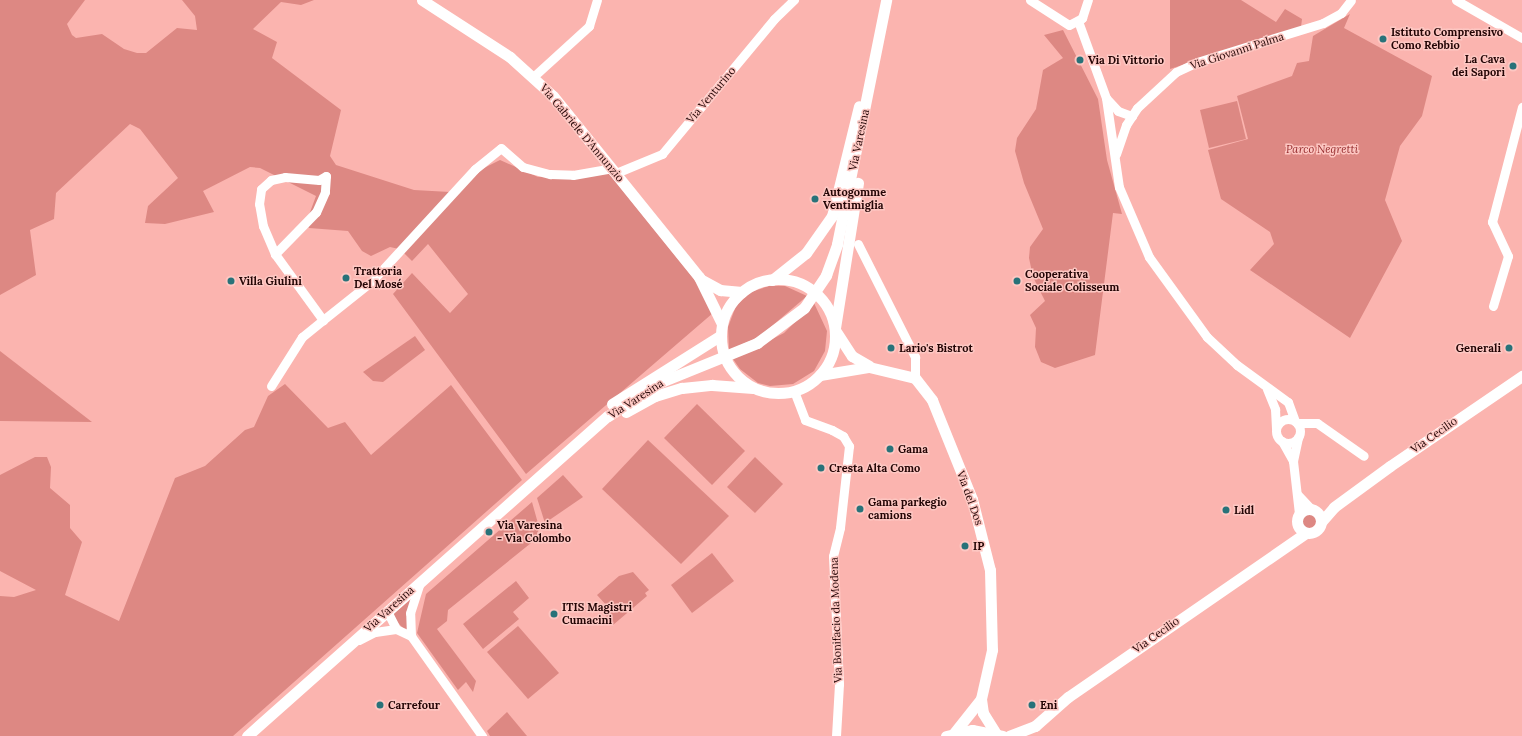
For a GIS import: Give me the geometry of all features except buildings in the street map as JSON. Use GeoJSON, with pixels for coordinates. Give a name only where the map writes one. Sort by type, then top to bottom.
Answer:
{"type":"FeatureCollection","features":[{"type":"Feature","properties":{"kind":"main road","name":"Via Gabriele D'Annunzio"},"geometry":{"type":"LineString","coordinates":[[422,0],[510,57],[553,96],[614,170],[699,278],[722,329]]}},
{"type":"Feature","properties":{"kind":"main road","name":"Via Varesina"},"geometry":{"type":"LineString","coordinates":[[247,736],[353,644],[422,579],[532,482],[636,397],[682,371],[757,343],[804,308],[826,275],[837,244],[886,0]]}},
{"type":"Feature","properties":{"kind":"main road"},"geometry":{"type":"LineString","coordinates":[[754,388],[730,367],[722,348],[722,329],[728,309],[742,292],[772,280],[806,253],[832,216],[879,38]]}},
{"type":"Feature","properties":{"kind":"main road"},"geometry":{"type":"LineString","coordinates":[[820,375],[832,353],[834,330],[874,104],[879,38]]}},
{"type":"Feature","properties":{"kind":"main road","name":"Via Gabriele D'Annunzio"},"geometry":{"type":"LineString","coordinates":[[699,278],[720,290],[742,292]]}},
{"type":"Feature","properties":{"kind":"main road"},"geometry":{"type":"LineString","coordinates":[[772,280],[790,281],[811,290],[823,302],[834,330],[852,356],[869,367],[915,378]]}},
{"type":"Feature","properties":{"kind":"main road"},"geometry":{"type":"LineString","coordinates":[[532,482],[556,454],[612,404],[722,329]]}},
{"type":"Feature","properties":{"kind":"main road"},"geometry":{"type":"LineString","coordinates":[[532,482],[628,411],[655,396],[698,385],[754,388],[775,393],[794,391],[820,375],[869,367]]}},
{"type":"Feature","properties":{"kind":"main road","name":"Via Cecilio"},"geometry":{"type":"LineString","coordinates":[[1009,736],[1033,731],[1068,697],[1279,548],[1306,533],[1315,532],[1322,522],[1348,497],[1522,376]]}},
{"type":"Feature","properties":{"kind":"main road","name":"Via del Dos"},"geometry":{"type":"LineString","coordinates":[[915,378],[932,400],[972,499],[987,550],[993,626],[989,670],[981,699],[950,734]]}},
{"type":"Feature","properties":{"kind":"main road","name":"Via Cecilio"},"geometry":{"type":"LineString","coordinates":[[1279,548],[1298,518],[1313,509],[1348,497]]}},
{"type":"Feature","properties":{"kind":"main road"},"geometry":{"type":"LineString","coordinates":[[1313,509],[1322,522]]}},
{"type":"Feature","properties":{"kind":"main road"},"geometry":{"type":"LineString","coordinates":[[1298,518],[1306,533]]}},
{"type":"Feature","properties":{"kind":"main road"},"geometry":{"type":"LineString","coordinates":[[981,699],[983,713],[999,735]]}},
{"type":"Feature","properties":{"kind":"main road"},"geometry":{"type":"LineString","coordinates":[[950,734],[972,730],[999,735]]}},
{"type":"Feature","properties":{"kind":"street"},"geometry":{"type":"LineString","coordinates":[[533,77],[588,26],[596,0]]}},
{"type":"Feature","properties":{"kind":"street","name":"Via Venturino"},"geometry":{"type":"LineString","coordinates":[[323,320],[372,281],[475,169],[501,148],[523,167],[550,174],[579,174],[614,170],[662,154],[774,19],[794,0]]}},
{"type":"Feature","properties":{"kind":"street"},"geometry":{"type":"LineString","coordinates":[[1030,0],[1063,24],[1078,21],[1086,12],[1088,0]]}},
{"type":"Feature","properties":{"kind":"street","name":"Via Giovanni Palma"},"geometry":{"type":"LineString","coordinates":[[1115,164],[1118,144],[1132,116],[1159,85],[1176,72],[1197,62],[1323,23],[1341,13],[1351,0]]}},
{"type":"Feature","properties":{"kind":"street"},"geometry":{"type":"LineString","coordinates":[[1456,0],[1522,38]]}},
{"type":"Feature","properties":{"kind":"street"},"geometry":{"type":"LineString","coordinates":[[1078,21],[1106,98],[1115,164],[1129,212],[1157,270],[1212,343],[1263,385],[1288,402],[1296,422],[1299,436],[1293,461],[1298,518]]}},
{"type":"Feature","properties":{"kind":"street"},"geometry":{"type":"LineString","coordinates":[[1106,98],[1118,111],[1132,116]]}},
{"type":"Feature","properties":{"kind":"street"},"geometry":{"type":"LineString","coordinates":[[1493,306],[1508,256],[1492,222],[1522,107]]}},
{"type":"Feature","properties":{"kind":"street"},"geometry":{"type":"LineString","coordinates":[[271,386],[302,337],[323,320],[275,254],[264,226],[259,204],[261,189],[271,180],[285,177],[319,180],[326,176],[325,192],[316,212],[275,254]]}},
{"type":"Feature","properties":{"kind":"street"},"geometry":{"type":"LineString","coordinates":[[858,244],[915,357],[915,378]]}},
{"type":"Feature","properties":{"kind":"street"},"geometry":{"type":"LineString","coordinates":[[1263,385],[1272,398],[1276,428],[1293,461]]}},
{"type":"Feature","properties":{"kind":"street","name":"Via Bonifacio da Modena"},"geometry":{"type":"LineString","coordinates":[[794,391],[809,424],[843,436],[849,446],[833,568],[839,684],[836,736]]}},
{"type":"Feature","properties":{"kind":"street"},"geometry":{"type":"LineString","coordinates":[[1276,428],[1286,419],[1296,422],[1317,423],[1364,456]]}},
{"type":"Feature","properties":{"kind":"street"},"geometry":{"type":"LineString","coordinates":[[1282,441],[1291,442],[1310,426],[1326,428]]}},
{"type":"Feature","properties":{"kind":"street"},"geometry":{"type":"LineString","coordinates":[[1297,494],[1313,509]]}},
{"type":"Feature","properties":{"kind":"street"},"geometry":{"type":"LineString","coordinates":[[411,636],[410,612],[422,579]]}},
{"type":"Feature","properties":{"kind":"street"},"geometry":{"type":"LineString","coordinates":[[387,611],[396,630]]}},
{"type":"Feature","properties":{"kind":"street"},"geometry":{"type":"LineString","coordinates":[[353,644],[375,632],[396,630],[411,636],[482,736]]}},
{"type":"Feature","properties":{"kind":"green space"},"geometry":{"type":"Polygon","coordinates":[[[0,0],[85,0],[67,24],[72,35],[76,38],[102,34],[124,49],[137,53],[146,53],[177,28],[197,30],[195,16],[182,0],[314,0],[301,5],[281,2],[253,29],[277,42],[272,58],[341,110],[330,156],[336,165],[414,190],[450,192],[399,249],[390,247],[371,256],[362,251],[348,231],[309,228],[306,223],[316,196],[260,168],[250,167],[203,191],[214,212],[165,224],[145,223],[148,206],[178,178],[140,129],[130,124],[56,193],[54,219],[30,230],[36,275],[0,295],[0,0]]]}},
{"type":"Feature","properties":{"kind":"green space"},"geometry":{"type":"Polygon","coordinates":[[[1170,0],[1241,0],[1276,22],[1285,9],[1302,19],[1301,27],[1170,69],[1170,0]]]}},
{"type":"Feature","properties":{"kind":"green space","name":"Parco Negretti"},"geometry":{"type":"Polygon","coordinates":[[[1350,14],[1344,28],[1432,76],[1422,116],[1400,146],[1385,200],[1402,241],[1350,338],[1250,270],[1274,244],[1270,232],[1221,199],[1208,150],[1248,139],[1237,96],[1292,76],[1297,63],[1309,61],[1313,36],[1350,14]]]}},
{"type":"Feature","properties":{"kind":"green space"},"geometry":{"type":"Polygon","coordinates":[[[1063,30],[1098,99],[1107,160],[1122,214],[1113,213],[1095,355],[1055,368],[1041,362],[1035,347],[1036,328],[1030,315],[1045,301],[1033,277],[1029,258],[1030,247],[1043,229],[1024,183],[1015,151],[1017,138],[1036,109],[1043,70],[1063,58],[1044,35],[1063,30]]]}},
{"type":"Feature","properties":{"kind":"green space"},"geometry":{"type":"Polygon","coordinates":[[[1237,101],[1246,139],[1209,148],[1200,110],[1237,101]]]}},
{"type":"Feature","properties":{"kind":"green space"},"geometry":{"type":"Polygon","coordinates":[[[500,160],[538,177],[607,171],[697,283],[713,313],[526,474],[393,294],[412,273],[450,313],[468,294],[428,244],[412,261],[401,250],[478,171],[500,160]]]}},
{"type":"Feature","properties":{"kind":"green space"},"geometry":{"type":"Polygon","coordinates":[[[769,286],[785,286],[807,296],[759,337],[729,350],[728,327],[736,306],[751,292],[769,286]]]}},
{"type":"Feature","properties":{"kind":"green space"},"geometry":{"type":"Polygon","coordinates":[[[814,303],[827,331],[825,351],[814,371],[793,384],[770,386],[758,383],[740,369],[733,359],[784,333],[814,303]]]}},
{"type":"Feature","properties":{"kind":"green space"},"geometry":{"type":"Polygon","coordinates":[[[415,336],[425,350],[383,382],[373,381],[363,372],[415,336]]]}},
{"type":"Feature","properties":{"kind":"green space"},"geometry":{"type":"Polygon","coordinates":[[[0,351],[92,422],[0,421],[0,351]]]}},
{"type":"Feature","properties":{"kind":"green space"},"geometry":{"type":"Polygon","coordinates":[[[285,384],[328,428],[345,422],[371,455],[451,385],[522,480],[233,736],[0,736],[0,596],[14,597],[36,590],[0,571],[0,475],[35,457],[47,457],[51,467],[50,488],[70,505],[70,528],[82,542],[65,595],[119,621],[175,478],[205,466],[245,430],[254,427],[268,396],[285,384]]]}},
{"type":"Feature","properties":{"kind":"green space"},"geometry":{"type":"Polygon","coordinates":[[[697,404],[745,451],[712,485],[664,438],[697,404]]]}},
{"type":"Feature","properties":{"kind":"green space"},"geometry":{"type":"Polygon","coordinates":[[[648,440],[729,516],[681,564],[602,489],[648,440]]]}},
{"type":"Feature","properties":{"kind":"green space"},"geometry":{"type":"Polygon","coordinates":[[[755,457],[783,484],[755,513],[727,487],[755,457]]]}},
{"type":"Feature","properties":{"kind":"green space"},"geometry":{"type":"Polygon","coordinates":[[[563,475],[583,497],[545,523],[537,498],[563,475]]]}},
{"type":"Feature","properties":{"kind":"green space"},"geometry":{"type":"Polygon","coordinates":[[[532,502],[539,527],[536,539],[448,610],[447,621],[437,629],[476,681],[473,692],[466,682],[458,690],[417,633],[426,594],[532,502]]]}},
{"type":"Feature","properties":{"kind":"green space"},"geometry":{"type":"Polygon","coordinates":[[[1309,514],[1314,516],[1316,521],[1314,526],[1309,528],[1304,526],[1302,521],[1304,516],[1309,514]]]}},
{"type":"Feature","properties":{"kind":"green space"},"geometry":{"type":"Polygon","coordinates":[[[712,553],[734,581],[692,613],[671,585],[712,553]]]}},
{"type":"Feature","properties":{"kind":"green space"},"geometry":{"type":"Polygon","coordinates":[[[633,572],[649,590],[645,593],[647,596],[613,625],[603,613],[607,606],[597,595],[619,576],[633,572]]]}},
{"type":"Feature","properties":{"kind":"green space"},"geometry":{"type":"Polygon","coordinates":[[[516,581],[529,598],[513,612],[519,619],[483,649],[463,624],[516,581]]]}},
{"type":"Feature","properties":{"kind":"green space"},"geometry":{"type":"Polygon","coordinates":[[[410,600],[408,633],[391,616],[410,600]]]}},
{"type":"Feature","properties":{"kind":"green space"},"geometry":{"type":"Polygon","coordinates":[[[518,626],[559,673],[528,699],[487,652],[518,626]]]}},
{"type":"Feature","properties":{"kind":"green space"},"geometry":{"type":"Polygon","coordinates":[[[507,712],[527,736],[490,736],[487,731],[507,712]]]}},
{"type":"Feature","properties":{"kind":"place","name":"Istituto Comprensivo Como Rebbio"},"geometry":{"type":"Point","coordinates":[1383,39]}},
{"type":"Feature","properties":{"kind":"place","name":"Via Di Vittorio"},"geometry":{"type":"Point","coordinates":[1080,60]}},
{"type":"Feature","properties":{"kind":"place","name":"La Cava dei Sapori"},"geometry":{"type":"Point","coordinates":[1513,66]}},
{"type":"Feature","properties":{"kind":"place","name":"Autogomme Ventimiglia"},"geometry":{"type":"Point","coordinates":[815,199]}},
{"type":"Feature","properties":{"kind":"place","name":"Trattoria Del Mosé"},"geometry":{"type":"Point","coordinates":[346,278]}},
{"type":"Feature","properties":{"kind":"place","name":"Villa Giulini"},"geometry":{"type":"Point","coordinates":[231,281]}},
{"type":"Feature","properties":{"kind":"place","name":"Cooperativa Sociale Colisseum"},"geometry":{"type":"Point","coordinates":[1017,281]}},
{"type":"Feature","properties":{"kind":"place","name":"Lario's Bistrot"},"geometry":{"type":"Point","coordinates":[891,348]}},
{"type":"Feature","properties":{"kind":"place","name":"Generali"},"geometry":{"type":"Point","coordinates":[1509,348]}},
{"type":"Feature","properties":{"kind":"place","name":"Gama"},"geometry":{"type":"Point","coordinates":[890,449]}},
{"type":"Feature","properties":{"kind":"place","name":"Cresta Alta Como"},"geometry":{"type":"Point","coordinates":[821,468]}},
{"type":"Feature","properties":{"kind":"place","name":"Gama parkegio camions"},"geometry":{"type":"Point","coordinates":[860,509]}},
{"type":"Feature","properties":{"kind":"place","name":"Lidl"},"geometry":{"type":"Point","coordinates":[1226,510]}},
{"type":"Feature","properties":{"kind":"place","name":"Via Varesina - Via Colombo"},"geometry":{"type":"Point","coordinates":[489,532]}},
{"type":"Feature","properties":{"kind":"place","name":"IP"},"geometry":{"type":"Point","coordinates":[965,546]}},
{"type":"Feature","properties":{"kind":"place","name":"ITIS Magistri Cumacini"},"geometry":{"type":"Point","coordinates":[554,614]}},
{"type":"Feature","properties":{"kind":"place","name":"Carrefour"},"geometry":{"type":"Point","coordinates":[380,705]}},
{"type":"Feature","properties":{"kind":"place","name":"Eni"},"geometry":{"type":"Point","coordinates":[1032,705]}}]}
